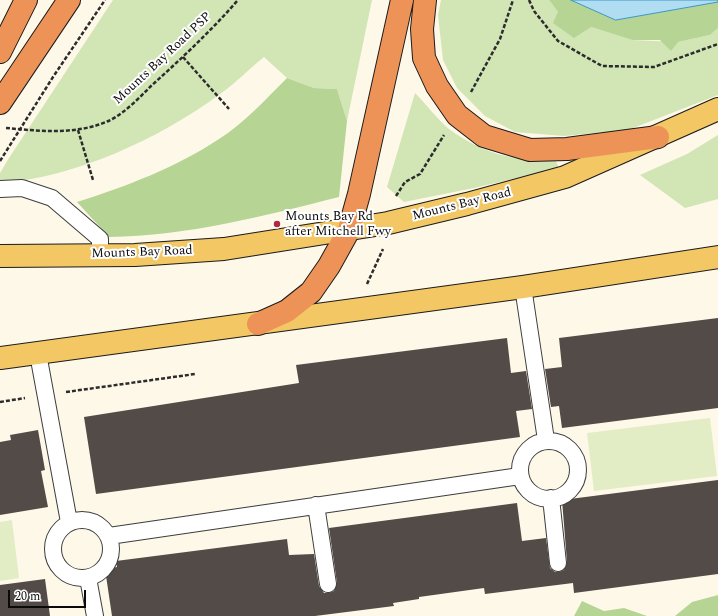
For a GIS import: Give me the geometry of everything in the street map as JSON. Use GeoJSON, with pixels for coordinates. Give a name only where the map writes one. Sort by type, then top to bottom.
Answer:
{"type":"FeatureCollection","features":[{"type":"Feature","properties":{"kind":"highway"},"geometry":{"type":"LineString","coordinates":[[0,52],[26,0]]}},
{"type":"Feature","properties":{"kind":"highway"},"geometry":{"type":"LineString","coordinates":[[0,103],[69,0]]}},
{"type":"Feature","properties":{"kind":"highway"},"geometry":{"type":"LineString","coordinates":[[258,324],[287,312],[311,292],[329,266],[349,230],[360,194],[402,0]]}},
{"type":"Feature","properties":{"kind":"highway"},"geometry":{"type":"LineString","coordinates":[[425,0],[422,29],[424,58],[437,86],[457,115],[484,136],[530,150],[567,149],[658,137]]}},
{"type":"Feature","properties":{"kind":"main road","name":"Mounts Bay Road"},"geometry":{"type":"LineString","coordinates":[[0,256],[100,256],[224,249],[388,223],[467,204],[565,177],[658,137],[718,109]]}},
{"type":"Feature","properties":{"kind":"main road"},"geometry":{"type":"LineString","coordinates":[[0,358],[523,287],[718,257]]}},
{"type":"Feature","properties":{"kind":"lane"},"geometry":{"type":"LineString","coordinates":[[0,189],[22,188],[52,198],[100,240],[100,256]]}},
{"type":"Feature","properties":{"kind":"lane"},"geometry":{"type":"LineString","coordinates":[[523,287],[546,440]]}},
{"type":"Feature","properties":{"kind":"lane"},"geometry":{"type":"LineString","coordinates":[[38,354],[69,522]]}},
{"type":"Feature","properties":{"kind":"lane"},"geometry":{"type":"LineString","coordinates":[[546,440],[564,444],[576,456],[579,472],[576,483],[564,495],[551,498],[540,498],[528,491],[520,476],[521,459],[531,446],[546,440]]}},
{"type":"Feature","properties":{"kind":"lane"},"geometry":{"type":"LineString","coordinates":[[109,536],[520,476]]}},
{"type":"Feature","properties":{"kind":"lane"},"geometry":{"type":"LineString","coordinates":[[551,498],[558,563]]}},
{"type":"Feature","properties":{"kind":"lane"},"geometry":{"type":"LineString","coordinates":[[316,506],[328,584]]}},
{"type":"Feature","properties":{"kind":"lane"},"geometry":{"type":"LineString","coordinates":[[79,519],[97,523],[109,536],[112,551],[109,562],[97,575],[88,578],[74,577],[62,570],[53,555],[54,538],[64,525],[69,522],[79,519]]}},
{"type":"Feature","properties":{"kind":"lane"},"geometry":{"type":"LineString","coordinates":[[88,578],[95,616]]}},
{"type":"Feature","properties":{"kind":"path"},"geometry":{"type":"LineString","coordinates":[[0,161],[53,77],[105,0]]}},
{"type":"Feature","properties":{"kind":"path","name":"Mounts Bay Road PSP"},"geometry":{"type":"LineString","coordinates":[[0,128],[51,132],[78,130],[106,122],[129,107],[183,57],[238,0]]}},
{"type":"Feature","properties":{"kind":"path"},"geometry":{"type":"LineString","coordinates":[[468,98],[500,39],[513,0]]}},
{"type":"Feature","properties":{"kind":"path"},"geometry":{"type":"LineString","coordinates":[[528,0],[534,11],[558,41],[602,66],[654,67],[718,44]]}},
{"type":"Feature","properties":{"kind":"path"},"geometry":{"type":"LineString","coordinates":[[183,57],[229,109]]}},
{"type":"Feature","properties":{"kind":"path"},"geometry":{"type":"LineString","coordinates":[[393,201],[405,182],[420,174],[448,128]]}},
{"type":"Feature","properties":{"kind":"path"},"geometry":{"type":"LineString","coordinates":[[78,130],[93,180]]}},
{"type":"Feature","properties":{"kind":"path"},"geometry":{"type":"LineString","coordinates":[[366,285],[386,243]]}},
{"type":"Feature","properties":{"kind":"path"},"geometry":{"type":"LineString","coordinates":[[0,402],[195,374]]}},
{"type":"Feature","properties":{"kind":"green space"},"geometry":{"type":"Polygon","coordinates":[[[113,0],[372,0],[347,121],[337,89],[314,88],[287,78],[264,57],[226,90],[171,126],[144,140],[87,164],[57,173],[28,180],[0,183],[0,173],[9,158],[113,0]]]}},
{"type":"Feature","properties":{"kind":"green space"},"geometry":{"type":"Polygon","coordinates":[[[441,0],[549,0],[558,12],[591,27],[632,40],[678,42],[710,35],[718,28],[718,95],[628,130],[564,136],[515,132],[485,116],[457,88],[443,60],[438,15],[441,0]]]}},
{"type":"Feature","properties":{"kind":"green space"},"geometry":{"type":"Polygon","coordinates":[[[549,0],[571,0],[616,20],[718,2],[718,28],[710,35],[678,42],[671,51],[660,40],[632,40],[591,27],[574,38],[553,23],[558,12],[549,0]]]}},
{"type":"Feature","properties":{"kind":"green space"},"geometry":{"type":"Polygon","coordinates":[[[287,78],[314,88],[337,89],[347,121],[339,197],[225,224],[168,233],[109,237],[77,202],[150,175],[185,159],[219,139],[237,126],[287,78]]]}},
{"type":"Feature","properties":{"kind":"green space"},"geometry":{"type":"Polygon","coordinates":[[[415,93],[449,129],[475,145],[512,157],[556,161],[559,168],[474,188],[404,202],[387,187],[415,93]]]}},
{"type":"Feature","properties":{"kind":"green space"},"geometry":{"type":"Polygon","coordinates":[[[718,135],[718,199],[685,208],[640,175],[687,154],[718,135]]]}},
{"type":"Feature","properties":{"kind":"green space"},"geometry":{"type":"Polygon","coordinates":[[[710,418],[717,476],[594,491],[587,433],[710,418]]]}},
{"type":"Feature","properties":{"kind":"green space"},"geometry":{"type":"Polygon","coordinates":[[[12,520],[19,578],[0,581],[0,522],[12,520]]]}},
{"type":"Feature","properties":{"kind":"green space"},"geometry":{"type":"Polygon","coordinates":[[[718,595],[718,616],[675,616],[692,602],[718,595]]]}},
{"type":"Feature","properties":{"kind":"green space"},"geometry":{"type":"Polygon","coordinates":[[[582,601],[604,611],[624,608],[647,616],[574,616],[582,601]]]}},
{"type":"Feature","properties":{"kind":"water"},"geometry":{"type":"Polygon","coordinates":[[[571,0],[718,0],[718,2],[616,20],[571,0]]]}},
{"type":"Feature","properties":{"kind":"building"},"geometry":{"type":"Polygon","coordinates":[[[718,318],[718,408],[562,428],[559,406],[551,407],[545,369],[562,367],[559,338],[718,318]]]}},
{"type":"Feature","properties":{"kind":"building"},"geometry":{"type":"Polygon","coordinates":[[[507,338],[511,373],[526,371],[532,409],[516,411],[520,437],[96,494],[84,417],[299,383],[296,365],[507,338]]]}},
{"type":"Feature","properties":{"kind":"building"},"geometry":{"type":"Polygon","coordinates":[[[38,430],[45,470],[41,471],[48,507],[0,515],[0,442],[11,440],[10,435],[38,430]]]}},
{"type":"Feature","properties":{"kind":"building"},"geometry":{"type":"Polygon","coordinates":[[[718,480],[718,574],[574,593],[573,583],[485,594],[484,588],[419,597],[419,599],[393,603],[394,606],[315,616],[112,616],[105,569],[117,567],[116,561],[287,539],[289,555],[314,554],[319,586],[324,593],[329,593],[334,591],[337,583],[329,528],[517,503],[522,541],[546,538],[550,568],[555,572],[559,572],[564,570],[567,562],[562,500],[718,480]]]}},
{"type":"Feature","properties":{"kind":"building"},"geometry":{"type":"Polygon","coordinates":[[[45,579],[50,616],[0,616],[0,585],[45,579]]]}},
{"type":"Feature","properties":{"kind":"place","name":"Mounts Bay Rd after Mitchell Fwy"},"geometry":{"type":"Point","coordinates":[277,224]}}]}
